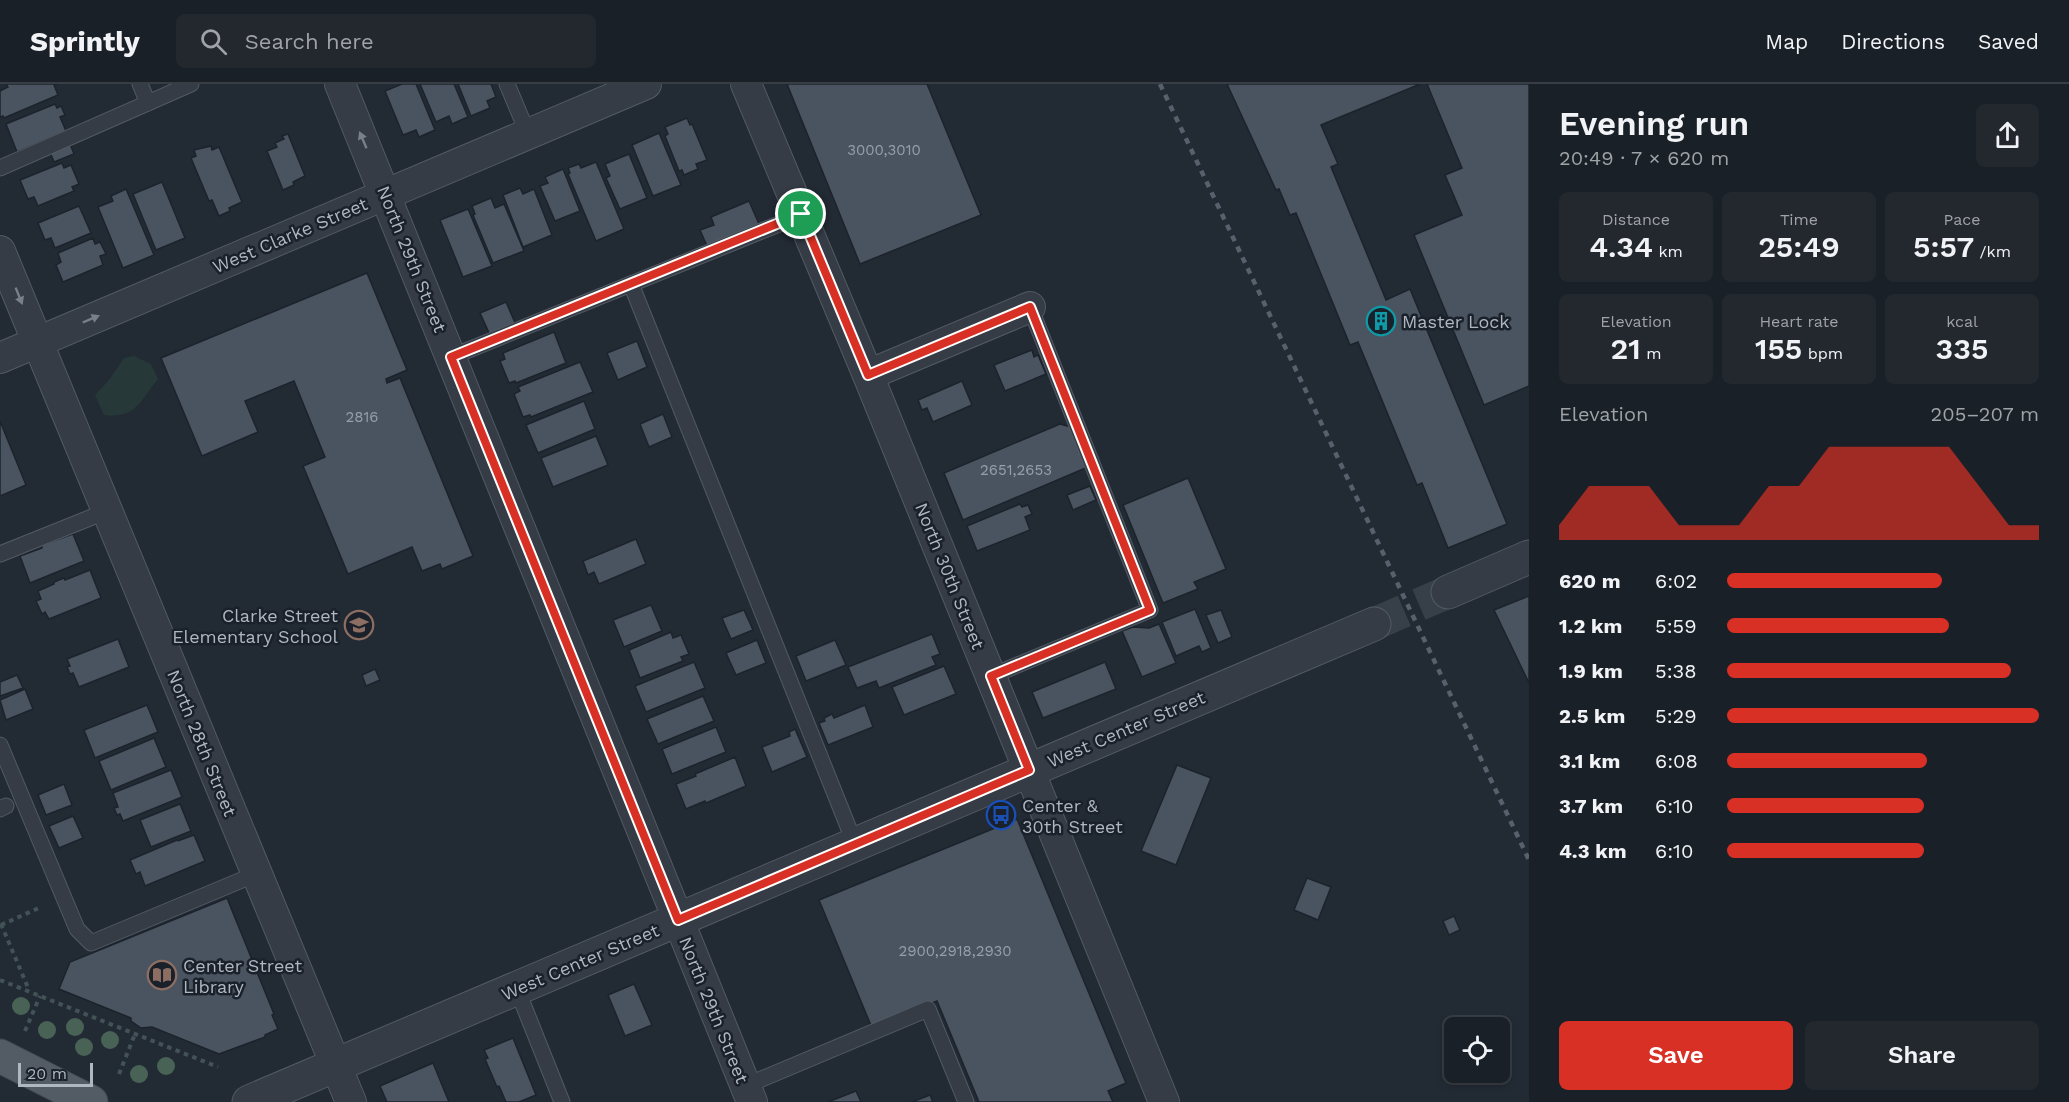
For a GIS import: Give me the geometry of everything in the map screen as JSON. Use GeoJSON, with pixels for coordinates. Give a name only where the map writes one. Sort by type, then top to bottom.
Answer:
{"type":"FeatureCollection","features":[{"type":"Feature","properties":{"kind":"main road"},"geometry":{"type":"LineString","coordinates":[[0,1056],[91,1102]]}},
{"type":"Feature","properties":{"kind":"street","name":"North 29th Street"},"geometry":{"type":"LineString","coordinates":[[340,84],[748,1094]]}},
{"type":"Feature","properties":{"kind":"street","name":"West Clarke Street"},"geometry":{"type":"LineString","coordinates":[[0,358],[646,84]]}},
{"type":"Feature","properties":{"kind":"street","name":"North 30th Street"},"geometry":{"type":"LineString","coordinates":[[746,84],[868,375],[1164,1102]]}},
{"type":"Feature","properties":{"kind":"street","name":"North 28th Street"},"geometry":{"type":"LineString","coordinates":[[0,251],[351,1102]]}},
{"type":"Feature","properties":{"kind":"street"},"geometry":{"type":"LineString","coordinates":[[868,375],[1030,307]]}},
{"type":"Feature","properties":{"kind":"street"},"geometry":{"type":"LineString","coordinates":[[1448,592],[1529,557]]}},
{"type":"Feature","properties":{"kind":"street","name":"West Center Street"},"geometry":{"type":"LineString","coordinates":[[249,1102],[1374,624]]}},
{"type":"Feature","properties":{"kind":"lane"},"geometry":{"type":"LineString","coordinates":[[140,84],[148,103]]}},
{"type":"Feature","properties":{"kind":"lane"},"geometry":{"type":"LineString","coordinates":[[0,168],[191,84]]}},
{"type":"Feature","properties":{"kind":"lane"},"geometry":{"type":"LineString","coordinates":[[507,84],[528,134]]}},
{"type":"Feature","properties":{"kind":"lane"},"geometry":{"type":"LineString","coordinates":[[451,357],[801,214]]}},
{"type":"Feature","properties":{"kind":"lane"},"geometry":{"type":"LineString","coordinates":[[631,284],[855,844]]}},
{"type":"Feature","properties":{"kind":"lane"},"geometry":{"type":"LineString","coordinates":[[991,676],[1150,610],[1030,307]]}},
{"type":"Feature","properties":{"kind":"lane"},"geometry":{"type":"LineString","coordinates":[[0,554],[106,511]]}},
{"type":"Feature","properties":{"kind":"lane"},"geometry":{"type":"LineString","coordinates":[[0,745],[77,929],[91,943],[256,874]]}},
{"type":"Feature","properties":{"kind":"lane"},"geometry":{"type":"LineString","coordinates":[[517,989],[562,1102]]}},
{"type":"Feature","properties":{"kind":"lane"},"geometry":{"type":"LineString","coordinates":[[748,1094],[928,1009],[966,1102]]}},
{"type":"Feature","properties":{"kind":"path"},"geometry":{"type":"LineString","coordinates":[[29,991],[1,925],[41,907]]}},
{"type":"Feature","properties":{"kind":"path"},"geometry":{"type":"LineString","coordinates":[[0,980],[218,1067]]}},
{"type":"Feature","properties":{"kind":"path"},"geometry":{"type":"LineString","coordinates":[[25,1031],[40,996]]}},
{"type":"Feature","properties":{"kind":"path"},"geometry":{"type":"LineString","coordinates":[[118,1074],[135,1034]]}},
{"type":"Feature","properties":{"kind":"shaded area"},"geometry":{"type":"Polygon","coordinates":[[[134,356],[151,364],[158,379],[136,407],[130,411],[115,416],[104,415],[95,395],[124,358],[134,356]]]}},
{"type":"Feature","properties":{"kind":"building"},"geometry":{"type":"Polygon","coordinates":[[[6,84],[57,84],[54,85],[58,95],[4,118],[0,117],[0,91],[8,87],[6,84]]]}},
{"type":"Feature","properties":{"kind":"building"},"geometry":{"type":"Polygon","coordinates":[[[402,84],[416,84],[435,130],[419,137],[416,130],[403,135],[385,91],[402,84]]]}},
{"type":"Feature","properties":{"kind":"building"},"geometry":{"type":"Polygon","coordinates":[[[420,84],[454,84],[468,117],[452,124],[449,116],[436,122],[420,84]]]}},
{"type":"Feature","properties":{"kind":"building"},"geometry":{"type":"Polygon","coordinates":[[[458,84],[491,84],[496,97],[487,101],[490,108],[471,116],[458,84]]]}},
{"type":"Feature","properties":{"kind":"building"},"geometry":{"type":"Polygon","coordinates":[[[787,84],[927,84],[981,215],[860,264],[787,84]]]}},
{"type":"Feature","properties":{"kind":"building","name":"Master Lock"},"geometry":{"type":"Polygon","coordinates":[[[1227,84],[1420,84],[1321,125],[1338,164],[1331,167],[1386,300],[1410,289],[1507,524],[1448,548],[1422,483],[1417,485],[1358,342],[1350,345],[1296,213],[1290,215],[1279,189],[1276,190],[1227,84]]]}},
{"type":"Feature","properties":{"kind":"building","name":"Master Lock"},"geometry":{"type":"Polygon","coordinates":[[[1427,84],[1529,84],[1529,386],[1484,405],[1414,235],[1462,215],[1445,175],[1462,168],[1427,84]]]}},
{"type":"Feature","properties":{"kind":"building"},"geometry":{"type":"Polygon","coordinates":[[[55,104],[57,108],[61,106],[65,115],[60,117],[66,131],[17,152],[6,124],[55,104]]]}},
{"type":"Feature","properties":{"kind":"building"},"geometry":{"type":"Polygon","coordinates":[[[687,118],[690,125],[692,124],[707,160],[696,164],[698,169],[684,175],[682,170],[679,171],[665,136],[668,134],[665,127],[687,118]]]}},
{"type":"Feature","properties":{"kind":"building"},"geometry":{"type":"Polygon","coordinates":[[[659,133],[681,185],[653,196],[632,145],[659,133]]]}},
{"type":"Feature","properties":{"kind":"building"},"geometry":{"type":"Polygon","coordinates":[[[288,134],[305,176],[283,190],[267,151],[277,147],[275,143],[284,139],[282,136],[288,134]]]}},
{"type":"Feature","properties":{"kind":"building"},"geometry":{"type":"Polygon","coordinates":[[[70,144],[74,154],[54,162],[50,152],[70,144]]]}},
{"type":"Feature","properties":{"kind":"building"},"geometry":{"type":"Polygon","coordinates":[[[211,146],[212,150],[219,147],[242,202],[219,216],[212,200],[209,201],[191,158],[196,156],[194,150],[211,146]]]}},
{"type":"Feature","properties":{"kind":"building"},"geometry":{"type":"Polygon","coordinates":[[[629,154],[647,198],[620,209],[606,178],[610,176],[605,164],[629,154]]]}},
{"type":"Feature","properties":{"kind":"building"},"geometry":{"type":"Polygon","coordinates":[[[596,162],[624,229],[596,241],[568,174],[570,173],[568,168],[579,164],[581,168],[596,162]]]}},
{"type":"Feature","properties":{"kind":"building"},"geometry":{"type":"Polygon","coordinates":[[[62,163],[64,168],[71,165],[79,184],[72,187],[74,191],[38,206],[34,197],[28,199],[20,180],[62,163]]]}},
{"type":"Feature","properties":{"kind":"building"},"geometry":{"type":"Polygon","coordinates":[[[563,169],[580,211],[555,221],[540,186],[548,183],[545,177],[563,169]]]}},
{"type":"Feature","properties":{"kind":"building"},"geometry":{"type":"Polygon","coordinates":[[[162,182],[185,238],[156,250],[133,194],[162,182]]]}},
{"type":"Feature","properties":{"kind":"building"},"geometry":{"type":"Polygon","coordinates":[[[520,188],[523,194],[534,189],[552,235],[523,247],[503,195],[520,188]]]}},
{"type":"Feature","properties":{"kind":"building"},"geometry":{"type":"Polygon","coordinates":[[[126,189],[154,255],[123,268],[98,207],[113,201],[111,196],[126,189]]]}},
{"type":"Feature","properties":{"kind":"building"},"geometry":{"type":"Polygon","coordinates":[[[491,198],[495,208],[504,204],[524,251],[493,263],[473,215],[475,214],[472,206],[491,198]]]}},
{"type":"Feature","properties":{"kind":"building"},"geometry":{"type":"Polygon","coordinates":[[[749,201],[759,224],[707,246],[700,230],[714,225],[711,217],[749,201]]]}},
{"type":"Feature","properties":{"kind":"building"},"geometry":{"type":"Polygon","coordinates":[[[79,206],[91,233],[55,248],[51,238],[45,240],[38,223],[79,206]]]}},
{"type":"Feature","properties":{"kind":"building"},"geometry":{"type":"Polygon","coordinates":[[[468,209],[492,266],[463,277],[440,220],[468,209]]]}},
{"type":"Feature","properties":{"kind":"building"},"geometry":{"type":"Polygon","coordinates":[[[93,238],[95,244],[100,242],[106,254],[100,256],[103,265],[63,282],[56,265],[61,262],[58,253],[93,238]]]}},
{"type":"Feature","properties":{"kind":"building"},"geometry":{"type":"Polygon","coordinates":[[[367,273],[407,370],[386,379],[387,383],[400,378],[473,556],[442,569],[440,564],[422,571],[412,547],[348,574],[303,466],[325,457],[294,381],[245,401],[258,432],[202,456],[161,358],[367,273]]]}},
{"type":"Feature","properties":{"kind":"building"},"geometry":{"type":"Polygon","coordinates":[[[506,302],[516,325],[490,335],[480,313],[506,302]]]}},
{"type":"Feature","properties":{"kind":"building"},"geometry":{"type":"Polygon","coordinates":[[[554,332],[566,363],[516,383],[515,381],[509,383],[500,361],[505,359],[503,353],[554,332]]]}},
{"type":"Feature","properties":{"kind":"building"},"geometry":{"type":"Polygon","coordinates":[[[637,341],[647,367],[618,380],[607,353],[637,341]]]}},
{"type":"Feature","properties":{"kind":"building"},"geometry":{"type":"Polygon","coordinates":[[[1032,350],[1034,357],[1038,355],[1046,374],[1005,391],[994,365],[1032,350]]]}},
{"type":"Feature","properties":{"kind":"building"},"geometry":{"type":"Polygon","coordinates":[[[580,362],[593,392],[531,417],[530,415],[523,417],[514,394],[520,391],[518,387],[580,362]]]}},
{"type":"Feature","properties":{"kind":"building"},"geometry":{"type":"Polygon","coordinates":[[[962,381],[972,405],[933,422],[927,408],[922,410],[918,400],[962,381]]]}},
{"type":"Feature","properties":{"kind":"building"},"geometry":{"type":"Polygon","coordinates":[[[584,401],[595,429],[538,453],[526,425],[584,401]]]}},
{"type":"Feature","properties":{"kind":"building"},"geometry":{"type":"Polygon","coordinates":[[[663,414],[672,437],[649,447],[640,424],[663,414]]]}},
{"type":"Feature","properties":{"kind":"building"},"geometry":{"type":"Polygon","coordinates":[[[0,421],[26,485],[0,496],[0,421]]]}},
{"type":"Feature","properties":{"kind":"building"},"geometry":{"type":"Polygon","coordinates":[[[1060,424],[1071,427],[1088,467],[963,520],[944,473],[1060,424]]]}},
{"type":"Feature","properties":{"kind":"building"},"geometry":{"type":"Polygon","coordinates":[[[596,436],[608,465],[553,487],[541,458],[596,436]]]}},
{"type":"Feature","properties":{"kind":"building"},"geometry":{"type":"Polygon","coordinates":[[[1188,478],[1226,569],[1194,582],[1198,589],[1163,603],[1123,505],[1188,478]]]}},
{"type":"Feature","properties":{"kind":"building"},"geometry":{"type":"Polygon","coordinates":[[[1090,486],[1096,500],[1073,510],[1067,495],[1090,486]]]}},
{"type":"Feature","properties":{"kind":"building"},"geometry":{"type":"Polygon","coordinates":[[[1020,504],[1022,507],[1028,505],[1032,514],[1025,517],[1030,530],[977,551],[967,526],[1020,504]]]}},
{"type":"Feature","properties":{"kind":"building"},"geometry":{"type":"Polygon","coordinates":[[[73,534],[84,561],[30,583],[20,556],[73,534]]]}},
{"type":"Feature","properties":{"kind":"building"},"geometry":{"type":"Polygon","coordinates":[[[636,539],[646,564],[599,584],[594,572],[588,575],[583,561],[636,539]]]}},
{"type":"Feature","properties":{"kind":"building"},"geometry":{"type":"Polygon","coordinates":[[[90,570],[101,598],[49,619],[45,612],[42,614],[36,601],[41,599],[38,591],[54,582],[90,570]]]}},
{"type":"Feature","properties":{"kind":"building"},"geometry":{"type":"Polygon","coordinates":[[[1529,596],[1529,683],[1494,610],[1529,596]]]}},
{"type":"Feature","properties":{"kind":"building"},"geometry":{"type":"Polygon","coordinates":[[[651,605],[662,631],[624,647],[613,620],[651,605]]]}},
{"type":"Feature","properties":{"kind":"building"},"geometry":{"type":"Polygon","coordinates":[[[1195,609],[1211,648],[1202,652],[1199,646],[1176,656],[1162,622],[1195,609]]]}},
{"type":"Feature","properties":{"kind":"building"},"geometry":{"type":"Polygon","coordinates":[[[744,610],[753,630],[731,639],[722,618],[744,610]]]}},
{"type":"Feature","properties":{"kind":"building"},"geometry":{"type":"Polygon","coordinates":[[[1221,610],[1232,637],[1218,643],[1206,615],[1221,610]]]}},
{"type":"Feature","properties":{"kind":"building"},"geometry":{"type":"Polygon","coordinates":[[[1159,624],[1176,663],[1142,677],[1122,631],[1133,627],[1149,628],[1159,624]]]}},
{"type":"Feature","properties":{"kind":"building"},"geometry":{"type":"Polygon","coordinates":[[[671,632],[673,638],[681,635],[689,654],[681,657],[683,661],[640,678],[629,650],[671,632]]]}},
{"type":"Feature","properties":{"kind":"building"},"geometry":{"type":"Polygon","coordinates":[[[932,634],[940,654],[932,657],[936,665],[879,688],[876,681],[857,688],[848,667],[932,634]]]}},
{"type":"Feature","properties":{"kind":"building"},"geometry":{"type":"Polygon","coordinates":[[[118,639],[129,667],[79,687],[73,673],[70,674],[67,667],[70,666],[67,659],[118,639]]]}},
{"type":"Feature","properties":{"kind":"building"},"geometry":{"type":"Polygon","coordinates":[[[757,640],[766,663],[736,675],[726,653],[757,640]]]}},
{"type":"Feature","properties":{"kind":"building"},"geometry":{"type":"Polygon","coordinates":[[[835,640],[846,665],[806,681],[796,656],[835,640]]]}},
{"type":"Feature","properties":{"kind":"building"},"geometry":{"type":"Polygon","coordinates":[[[694,662],[705,688],[646,712],[635,686],[694,662]]]}},
{"type":"Feature","properties":{"kind":"building"},"geometry":{"type":"Polygon","coordinates":[[[1105,662],[1116,689],[1043,718],[1032,692],[1105,662]]]}},
{"type":"Feature","properties":{"kind":"building"},"geometry":{"type":"Polygon","coordinates":[[[944,666],[956,694],[904,715],[892,687],[944,666]]]}},
{"type":"Feature","properties":{"kind":"building"},"geometry":{"type":"Polygon","coordinates":[[[375,669],[380,680],[366,686],[362,675],[375,669]]]}},
{"type":"Feature","properties":{"kind":"building"},"geometry":{"type":"Polygon","coordinates":[[[17,675],[23,688],[0,696],[0,682],[17,675]]]}},
{"type":"Feature","properties":{"kind":"building"},"geometry":{"type":"Polygon","coordinates":[[[25,689],[33,709],[6,720],[0,700],[25,689]]]}},
{"type":"Feature","properties":{"kind":"building"},"geometry":{"type":"Polygon","coordinates":[[[703,696],[714,721],[658,744],[647,719],[703,696]]]}},
{"type":"Feature","properties":{"kind":"building"},"geometry":{"type":"Polygon","coordinates":[[[147,705],[158,732],[95,758],[84,730],[147,705]]]}},
{"type":"Feature","properties":{"kind":"building"},"geometry":{"type":"Polygon","coordinates":[[[865,705],[873,727],[828,745],[819,723],[832,714],[834,718],[865,705]]]}},
{"type":"Feature","properties":{"kind":"building"},"geometry":{"type":"Polygon","coordinates":[[[716,727],[726,752],[672,774],[662,749],[716,727]]]}},
{"type":"Feature","properties":{"kind":"building"},"geometry":{"type":"Polygon","coordinates":[[[795,729],[807,757],[772,772],[762,747],[790,736],[789,732],[795,729]]]}},
{"type":"Feature","properties":{"kind":"building"},"geometry":{"type":"Polygon","coordinates":[[[154,738],[166,767],[111,790],[99,761],[154,738]]]}},
{"type":"Feature","properties":{"kind":"building"},"geometry":{"type":"Polygon","coordinates":[[[735,757],[746,786],[686,809],[676,784],[735,757]]]}},
{"type":"Feature","properties":{"kind":"building"},"geometry":{"type":"Polygon","coordinates":[[[1177,765],[1211,778],[1176,865],[1141,851],[1177,765]]]}},
{"type":"Feature","properties":{"kind":"building"},"geometry":{"type":"Polygon","coordinates":[[[171,770],[182,797],[123,821],[120,814],[117,815],[114,808],[118,807],[113,793],[171,770]]]}},
{"type":"Feature","properties":{"kind":"building"},"geometry":{"type":"Polygon","coordinates":[[[64,784],[72,805],[46,815],[38,795],[64,784]]]}},
{"type":"Feature","properties":{"kind":"building"},"geometry":{"type":"Polygon","coordinates":[[[180,804],[191,831],[151,847],[140,820],[180,804]]]}},
{"type":"Feature","properties":{"kind":"building"},"geometry":{"type":"Polygon","coordinates":[[[73,816],[83,838],[59,848],[49,826],[73,816]]]}},
{"type":"Feature","properties":{"kind":"building"},"geometry":{"type":"Polygon","coordinates":[[[1017,819],[1126,1083],[1108,1091],[1113,1102],[979,1102],[937,1001],[872,1028],[819,900],[1017,819]]]}},
{"type":"Feature","properties":{"kind":"building"},"geometry":{"type":"Polygon","coordinates":[[[194,835],[205,861],[145,886],[140,872],[136,874],[130,860],[194,835]]]}},
{"type":"Feature","properties":{"kind":"building"},"geometry":{"type":"Polygon","coordinates":[[[1307,878],[1331,887],[1318,920],[1294,910],[1307,878]]]}},
{"type":"Feature","properties":{"kind":"building","name":"Center Street Library"},"geometry":{"type":"Polygon","coordinates":[[[227,898],[274,1014],[272,1015],[278,1029],[265,1037],[219,1054],[152,1027],[141,1028],[131,1021],[131,1018],[59,989],[70,962],[227,898]]]}},
{"type":"Feature","properties":{"kind":"building"},"geometry":{"type":"Polygon","coordinates":[[[1454,916],[1460,930],[1449,935],[1443,921],[1454,916]]]}},
{"type":"Feature","properties":{"kind":"building"},"geometry":{"type":"Polygon","coordinates":[[[634,984],[652,1025],[625,1036],[608,995],[634,984]]]}},
{"type":"Feature","properties":{"kind":"building"},"geometry":{"type":"Polygon","coordinates":[[[513,1038],[536,1095],[519,1102],[506,1102],[485,1059],[488,1058],[484,1050],[513,1038]]]}},
{"type":"Feature","properties":{"kind":"building"},"geometry":{"type":"Polygon","coordinates":[[[433,1063],[449,1102],[387,1102],[380,1086],[433,1063]]]}},
{"type":"Feature","properties":{"kind":"building"},"geometry":{"type":"Polygon","coordinates":[[[856,1091],[861,1102],[828,1102],[856,1091]]]}},
{"type":"Feature","properties":{"kind":"building"},"geometry":{"type":"Polygon","coordinates":[[[930,1095],[933,1102],[912,1102],[930,1095]]]}},
{"type":"Feature","properties":{"kind":"tunnel"},"geometry":{"type":"LineString","coordinates":[[1374,624],[1448,592]]}},
{"type":"Feature","properties":{"kind":"railway"},"geometry":{"type":"LineString","coordinates":[[1160,84],[1529,860]]}},
{"type":"Feature","properties":{"kind":"place","name":"Master Lock"},"geometry":{"type":"Point","coordinates":[1381,321]}},
{"type":"Feature","properties":{"kind":"place","name":"Clarke Street Elementary School"},"geometry":{"type":"Point","coordinates":[359,625]}},
{"type":"Feature","properties":{"kind":"place","name":"Center & 30th Street"},"geometry":{"type":"Point","coordinates":[1001,815]}},
{"type":"Feature","properties":{"kind":"place","name":"Center Street Library"},"geometry":{"type":"Point","coordinates":[162,975]}},
{"type":"Feature","properties":{"kind":"route"},"geometry":{"type":"LineString","coordinates":[[801,214],[868,375],[1030,307],[1150,610],[991,676],[1029,770],[678,920],[451,357],[801,214]]}}]}
